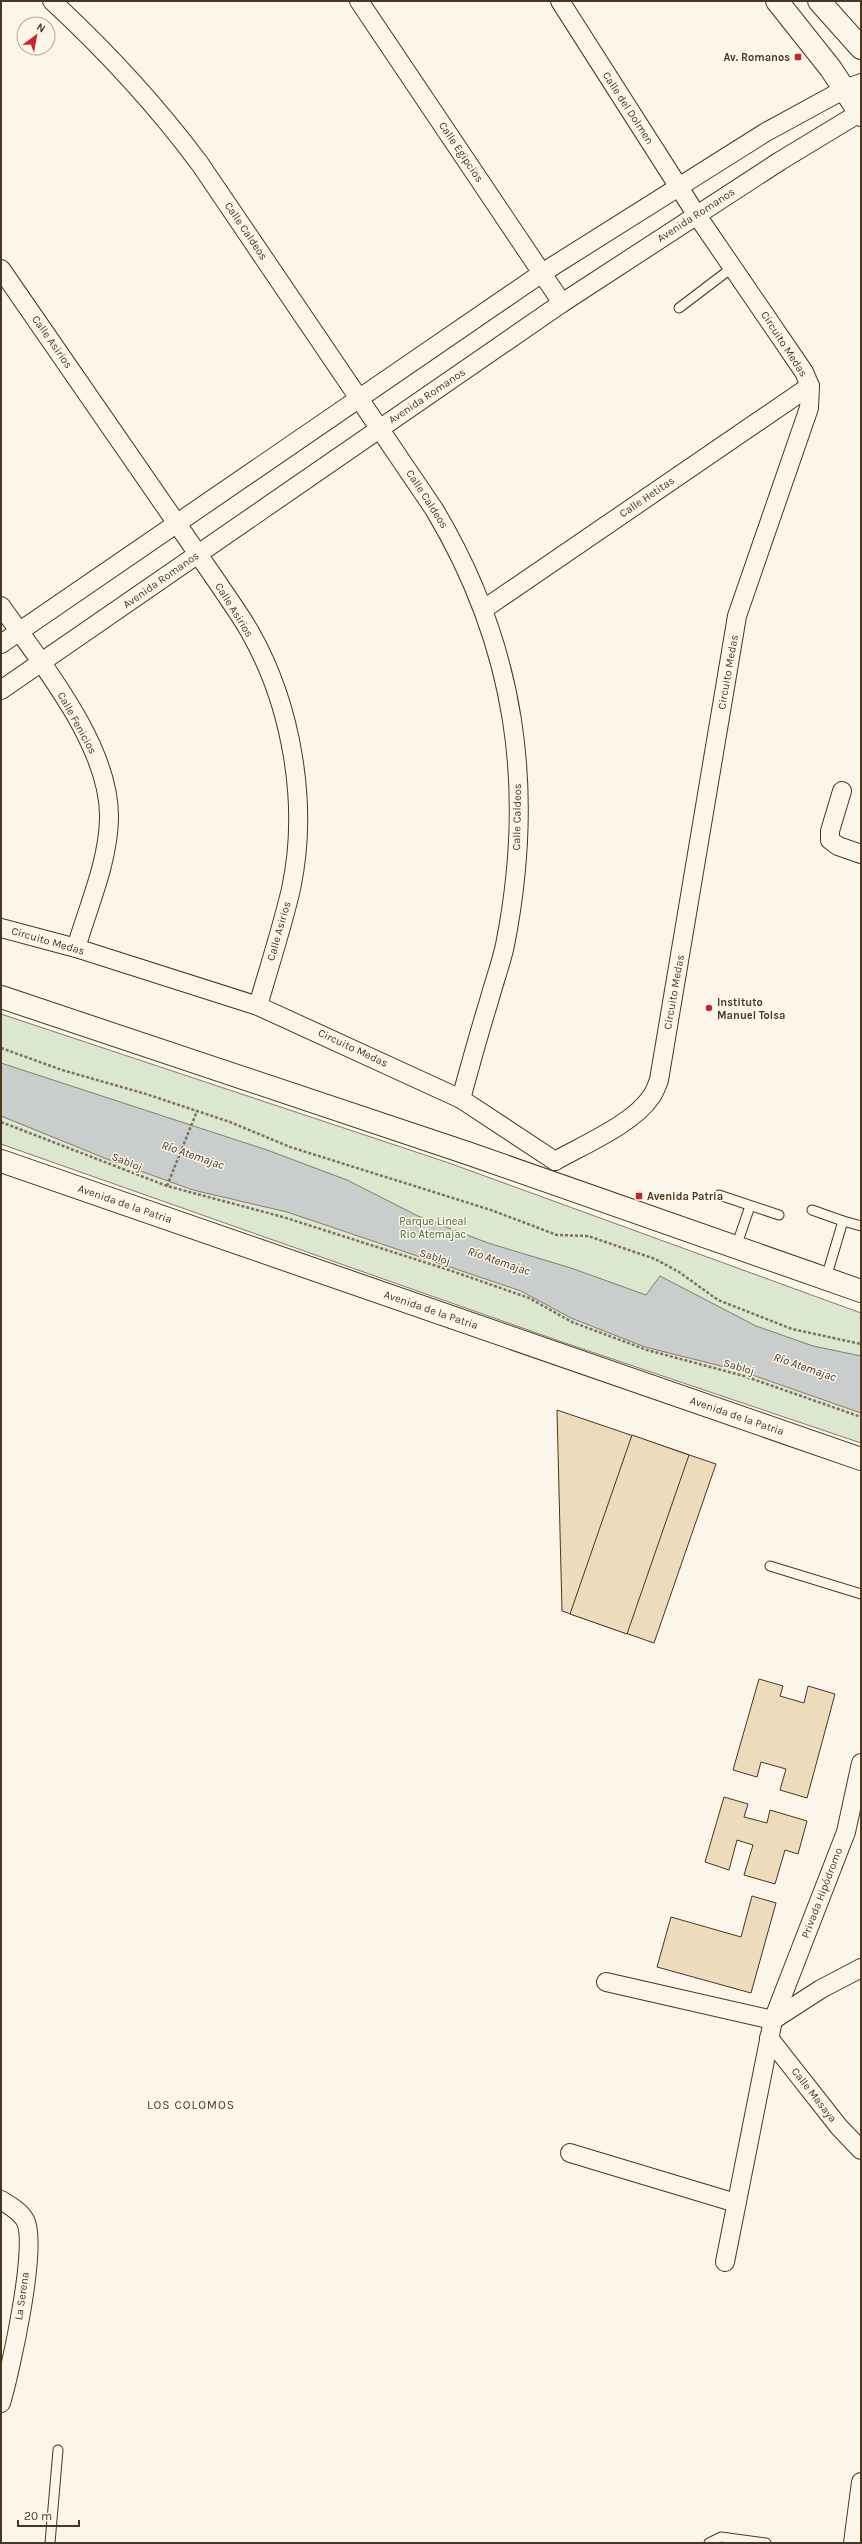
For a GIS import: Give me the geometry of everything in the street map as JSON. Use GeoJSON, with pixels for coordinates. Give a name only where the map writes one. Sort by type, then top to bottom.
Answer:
{"type":"FeatureCollection","features":[{"type":"Feature","properties":{"kind":"main road"},"geometry":{"type":"LineString","coordinates":[[777,1],[853,86],[861,113]]}},
{"type":"Feature","properties":{"kind":"main road"},"geometry":{"type":"LineString","coordinates":[[819,1],[861,48]]}},
{"type":"Feature","properties":{"kind":"main road"},"geometry":{"type":"LineString","coordinates":[[1,997],[563,1186],[861,1291]]}},
{"type":"Feature","properties":{"kind":"main road","name":"Avenida de la Patria"},"geometry":{"type":"LineString","coordinates":[[1,1161],[861,1459]]}},
{"type":"Feature","properties":{"kind":"street","name":"Calle Caldeos"},"geometry":{"type":"LineString","coordinates":[[52,1],[99,47],[172,127],[220,193],[451,537],[484,609],[493,634],[507,691],[516,743],[518,816],[515,881],[505,946],[461,1099]]}},
{"type":"Feature","properties":{"kind":"street","name":"Calle Egipcios"},"geometry":{"type":"LineString","coordinates":[[359,1],[562,303]]}},
{"type":"Feature","properties":{"kind":"street","name":"Calle del Dolmen"},"geometry":{"type":"LineString","coordinates":[[560,1],[696,214]]}},
{"type":"Feature","properties":{"kind":"street"},"geometry":{"type":"LineString","coordinates":[[1,644],[542,273],[766,132],[853,86]]}},
{"type":"Feature","properties":{"kind":"street","name":"Avenida Romanos"},"geometry":{"type":"LineString","coordinates":[[1,690],[41,664],[379,428],[562,303],[696,214],[861,113]]}},
{"type":"Feature","properties":{"kind":"street","name":"Circuito Medas"},"geometry":{"type":"LineString","coordinates":[[1,928],[76,948],[258,1006],[461,1099],[555,1161],[617,1126],[638,1110],[651,1097],[659,1080],[737,616],[809,408],[810,386],[804,372],[696,214]]}},
{"type":"Feature","properties":{"kind":"street","name":"Calle Asirios"},"geometry":{"type":"LineString","coordinates":[[1,269],[177,523],[250,632],[271,678],[285,718],[294,767],[297,816],[291,889],[258,1006]]}},
{"type":"Feature","properties":{"kind":"street","name":"Calle Hetitas"},"geometry":{"type":"LineString","coordinates":[[484,609],[810,386]]}},
{"type":"Feature","properties":{"kind":"street","name":"Calle Fenicios"},"geometry":{"type":"LineString","coordinates":[[1,606],[84,730],[101,768],[107,795],[109,819],[103,857],[76,948]]}},
{"type":"Feature","properties":{"kind":"street"},"geometry":{"type":"LineString","coordinates":[[842,791],[830,831],[830,840],[838,846],[861,854]]}},
{"type":"Feature","properties":{"kind":"street"},"geometry":{"type":"LineString","coordinates":[[555,1161],[563,1186]]}},
{"type":"Feature","properties":{"kind":"street","name":"Privada Hipódromo"},"geometry":{"type":"LineString","coordinates":[[725,2262],[773,2020],[846,1832],[861,1763]]}},
{"type":"Feature","properties":{"kind":"street"},"geometry":{"type":"LineString","coordinates":[[606,1982],[773,2020],[821,1989],[861,1968]]}},
{"type":"Feature","properties":{"kind":"street","name":"Calle Masaya"},"geometry":{"type":"LineString","coordinates":[[769,2038],[839,2127],[861,2150]]}},
{"type":"Feature","properties":{"kind":"street"},"geometry":{"type":"LineString","coordinates":[[570,2153],[736,2203]]}},
{"type":"Feature","properties":{"kind":"street","name":"La Serena"},"geometry":{"type":"LineString","coordinates":[[1,2200],[12,2206],[25,2220],[30,2239],[22,2304],[1,2403]]}},
{"type":"Feature","properties":{"kind":"street"},"geometry":{"type":"LineString","coordinates":[[853,2543],[861,2482]]}},
{"type":"Feature","properties":{"kind":"lane"},"geometry":{"type":"LineString","coordinates":[[679,308],[733,268]]}},
{"type":"Feature","properties":{"kind":"lane"},"geometry":{"type":"LineString","coordinates":[[719,1195],[779,1215]]}},
{"type":"Feature","properties":{"kind":"lane"},"geometry":{"type":"LineString","coordinates":[[736,1247],[750,1206]]}},
{"type":"Feature","properties":{"kind":"lane"},"geometry":{"type":"LineString","coordinates":[[812,1210],[861,1226]]}},
{"type":"Feature","properties":{"kind":"lane"},"geometry":{"type":"LineString","coordinates":[[826,1278],[843,1221]]}},
{"type":"Feature","properties":{"kind":"lane"},"geometry":{"type":"LineString","coordinates":[[770,1566],[861,1594]]}},
{"type":"Feature","properties":{"kind":"lane"},"geometry":{"type":"LineString","coordinates":[[50,2543],[58,2450]]}},
{"type":"Feature","properties":{"kind":"lane"},"geometry":{"type":"LineString","coordinates":[[709,2543],[721,2537],[766,2543]]}},
{"type":"Feature","properties":{"kind":"path"},"geometry":{"type":"LineString","coordinates":[[1,1048],[62,1070],[146,1094],[197,1111],[290,1148],[491,1210],[558,1235],[588,1236],[654,1259],[679,1272],[718,1300],[792,1329],[861,1344]]}},
{"type":"Feature","properties":{"kind":"path"},"geometry":{"type":"LineString","coordinates":[[167,1186],[197,1111]]}},
{"type":"Feature","properties":{"kind":"path","name":"Sabloj"},"geometry":{"type":"LineString","coordinates":[[1,1122],[167,1186],[283,1217],[449,1270],[529,1298],[572,1322],[647,1350],[744,1376],[861,1417]]}},
{"type":"Feature","properties":{"kind":"green space","name":"Parque Lineal Rio Atemajac"},"geometry":{"type":"Polygon","coordinates":[[[1,1014],[449,1163],[861,1313],[861,1443],[562,1342],[1,1144],[1,1014]]]}},
{"type":"Feature","properties":{"kind":"water","name":"Río Atemajac"},"geometry":{"type":"Polygon","coordinates":[[[1,1063],[267,1150],[347,1180],[418,1216],[488,1243],[571,1268],[646,1295],[660,1276],[756,1326],[813,1346],[861,1356],[861,1413],[741,1371],[645,1347],[571,1318],[521,1291],[287,1212],[193,1190],[107,1159],[1,1116],[1,1063]]]}},
{"type":"Feature","properties":{"kind":"building"},"geometry":{"type":"Polygon","coordinates":[[[557,1410],[716,1464],[654,1643],[562,1611],[557,1410]]]}},
{"type":"Feature","properties":{"kind":"building"},"geometry":{"type":"Polygon","coordinates":[[[632,1435],[689,1455],[627,1634],[570,1614],[632,1435]]]}},
{"type":"Feature","properties":{"kind":"building"},"geometry":{"type":"Polygon","coordinates":[[[759,1679],[783,1686],[780,1696],[804,1703],[808,1686],[835,1694],[807,1798],[780,1790],[786,1769],[761,1762],[757,1777],[733,1770],[759,1679]]]}},
{"type":"Feature","properties":{"kind":"building"},"geometry":{"type":"Polygon","coordinates":[[[724,1797],[748,1804],[744,1817],[767,1823],[770,1810],[807,1821],[798,1854],[785,1850],[775,1884],[744,1875],[753,1845],[737,1840],[729,1870],[705,1862],[724,1797]]]}},
{"type":"Feature","properties":{"kind":"building"},"geometry":{"type":"Polygon","coordinates":[[[752,1896],[776,1903],[751,1993],[657,1967],[671,1917],[741,1937],[752,1896]]]}},
{"type":"Feature","properties":{"kind":"place","name":"Av. Romanos"},"geometry":{"type":"Point","coordinates":[798,57]}},
{"type":"Feature","properties":{"kind":"place","name":"Instituto Manuel Tolsa"},"geometry":{"type":"Point","coordinates":[709,1008]}},
{"type":"Feature","properties":{"kind":"place","name":"Avenida Patria"},"geometry":{"type":"Point","coordinates":[639,1196]}},
{"type":"Feature","properties":{"kind":"district","name":"LOS COLOMOS"},"geometry":{"type":"Point","coordinates":[191,2105]}}]}
